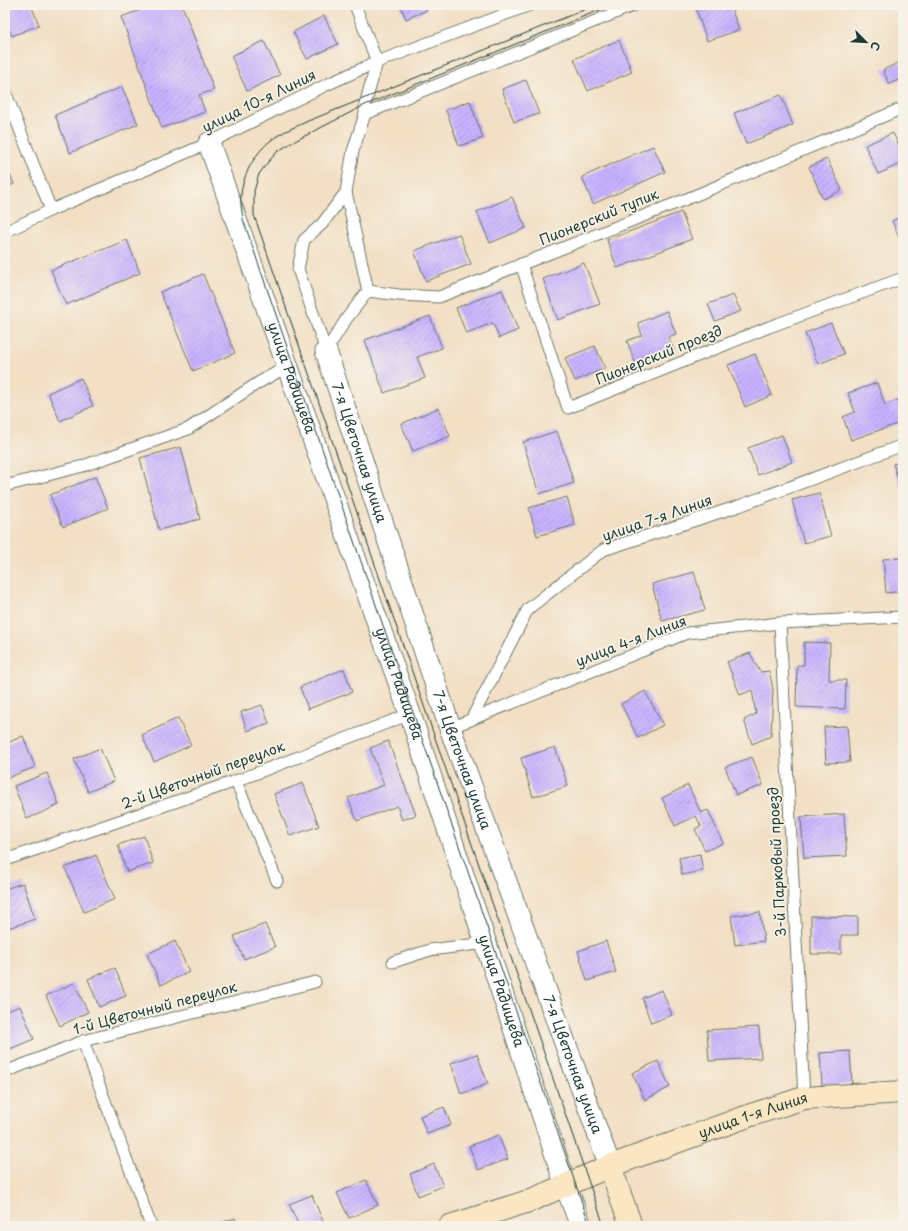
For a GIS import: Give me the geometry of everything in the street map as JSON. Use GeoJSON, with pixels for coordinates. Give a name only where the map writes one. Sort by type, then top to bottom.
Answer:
{"type":"FeatureCollection","features":[{"type":"Feature","properties":{"kind":"main road","name":"улица 1-я Линия"},"geometry":{"type":"LineString","coordinates":[[566,1186],[610,1166],[751,1115],[804,1098],[903,1092]]}},
{"type":"Feature","properties":{"kind":"main road"},"geometry":{"type":"LineString","coordinates":[[610,1166],[631,1226]]}},
{"type":"Feature","properties":{"kind":"main road"},"geometry":{"type":"LineString","coordinates":[[450,1226],[529,1201],[566,1186]]}},
{"type":"Feature","properties":{"kind":"street","name":"улица Радищева"},"geometry":{"type":"LineString","coordinates":[[209,144],[410,714],[566,1186],[581,1226]]}},
{"type":"Feature","properties":{"kind":"street","name":"7-я Цветочная улица"},"geometry":{"type":"LineString","coordinates":[[326,351],[450,728],[610,1166]]}},
{"type":"Feature","properties":{"kind":"lane"},"geometry":{"type":"LineString","coordinates":[[326,351],[347,318],[368,291],[346,192],[353,151],[365,114],[365,105],[377,62],[355,5]]}},
{"type":"Feature","properties":{"kind":"lane","name":"улица 10-я Линия"},"geometry":{"type":"LineString","coordinates":[[5,232],[51,210],[209,144],[326,85],[377,62],[530,5]]}},
{"type":"Feature","properties":{"kind":"lane"},"geometry":{"type":"LineString","coordinates":[[365,114],[635,5]]}},
{"type":"Feature","properties":{"kind":"lane"},"geometry":{"type":"LineString","coordinates":[[5,91],[51,210]]}},
{"type":"Feature","properties":{"kind":"lane","name":"Пионерский тупик"},"geometry":{"type":"LineString","coordinates":[[368,291],[399,295],[439,297],[694,196],[903,108]]}},
{"type":"Feature","properties":{"kind":"lane"},"geometry":{"type":"LineString","coordinates":[[326,351],[298,269],[304,240],[322,224],[346,192]]}},
{"type":"Feature","properties":{"kind":"lane","name":"Пионерский проезд"},"geometry":{"type":"LineString","coordinates":[[522,264],[568,408],[769,327],[903,278]]}},
{"type":"Feature","properties":{"kind":"lane"},"geometry":{"type":"LineString","coordinates":[[5,486],[83,466],[188,429],[258,383],[288,366]]}},
{"type":"Feature","properties":{"kind":"lane","name":"улица 7-я Линия"},"geometry":{"type":"LineString","coordinates":[[471,720],[528,609],[603,550],[739,506],[903,445]]}},
{"type":"Feature","properties":{"kind":"lane","name":"улица 4-я Линия"},"geometry":{"type":"LineString","coordinates":[[450,728],[686,633],[780,623],[903,617]]}},
{"type":"Feature","properties":{"kind":"lane","name":"3-й Парковый проезд"},"geometry":{"type":"LineString","coordinates":[[780,623],[804,1098]]}},
{"type":"Feature","properties":{"kind":"lane","name":"2-й Цветочный переулок"},"geometry":{"type":"LineString","coordinates":[[5,860],[236,781],[410,714]]}},
{"type":"Feature","properties":{"kind":"lane"},"geometry":{"type":"LineString","coordinates":[[236,781],[277,881]]}},
{"type":"Feature","properties":{"kind":"lane"},"geometry":{"type":"LineString","coordinates":[[393,962],[430,950],[486,943]]}},
{"type":"Feature","properties":{"kind":"lane","name":"1-й Цветочный переулок"},"geometry":{"type":"LineString","coordinates":[[5,1072],[83,1041],[315,982]]}},
{"type":"Feature","properties":{"kind":"lane"},"geometry":{"type":"LineString","coordinates":[[83,1041],[151,1226]]}},
{"type":"Feature","properties":{"kind":"building"},"geometry":{"type":"Polygon","coordinates":[[[5,5],[31,5],[39,25],[12,36],[5,20],[5,5]]]}},
{"type":"Feature","properties":{"kind":"building"},"geometry":{"type":"Polygon","coordinates":[[[154,5],[182,5],[214,90],[199,95],[205,112],[162,128],[121,17],[154,5]]]}},
{"type":"Feature","properties":{"kind":"building"},"geometry":{"type":"Polygon","coordinates":[[[400,5],[425,5],[427,10],[406,19],[400,5]]]}},
{"type":"Feature","properties":{"kind":"building"},"geometry":{"type":"Polygon","coordinates":[[[708,5],[730,5],[739,30],[707,41],[696,9],[708,5]]]}},
{"type":"Feature","properties":{"kind":"building"},"geometry":{"type":"Polygon","coordinates":[[[324,16],[338,44],[307,59],[293,32],[324,16]]]}},
{"type":"Feature","properties":{"kind":"building"},"geometry":{"type":"Polygon","coordinates":[[[619,40],[632,72],[588,91],[574,59],[619,40]]]}},
{"type":"Feature","properties":{"kind":"building"},"geometry":{"type":"Polygon","coordinates":[[[264,41],[280,75],[247,91],[231,56],[264,41]]]}},
{"type":"Feature","properties":{"kind":"building"},"geometry":{"type":"Polygon","coordinates":[[[900,62],[903,68],[903,78],[889,84],[883,70],[900,62]]]}},
{"type":"Feature","properties":{"kind":"building"},"geometry":{"type":"Polygon","coordinates":[[[526,80],[539,114],[514,122],[502,89],[526,80]]]}},
{"type":"Feature","properties":{"kind":"building"},"geometry":{"type":"Polygon","coordinates":[[[122,87],[138,124],[70,153],[55,115],[122,87]]]}},
{"type":"Feature","properties":{"kind":"building"},"geometry":{"type":"Polygon","coordinates":[[[781,95],[793,125],[746,144],[734,113],[781,95]]]}},
{"type":"Feature","properties":{"kind":"building"},"geometry":{"type":"Polygon","coordinates":[[[470,101],[483,138],[459,146],[446,110],[470,101]]]}},
{"type":"Feature","properties":{"kind":"building"},"geometry":{"type":"Polygon","coordinates":[[[893,133],[903,154],[903,163],[878,174],[865,145],[893,133]]]}},
{"type":"Feature","properties":{"kind":"building"},"geometry":{"type":"Polygon","coordinates":[[[653,146],[665,172],[593,204],[582,177],[653,146]]]}},
{"type":"Feature","properties":{"kind":"building"},"geometry":{"type":"Polygon","coordinates":[[[827,159],[842,190],[823,199],[809,167],[827,159]]]}},
{"type":"Feature","properties":{"kind":"building"},"geometry":{"type":"Polygon","coordinates":[[[5,163],[14,184],[5,188],[5,163]]]}},
{"type":"Feature","properties":{"kind":"building"},"geometry":{"type":"Polygon","coordinates":[[[512,197],[526,228],[490,243],[477,212],[512,197]]]}},
{"type":"Feature","properties":{"kind":"building"},"geometry":{"type":"Polygon","coordinates":[[[681,212],[692,239],[617,268],[607,240],[681,212]]]}},
{"type":"Feature","properties":{"kind":"building"},"geometry":{"type":"Polygon","coordinates":[[[903,216],[903,247],[892,221],[903,216]]]}},
{"type":"Feature","properties":{"kind":"building"},"geometry":{"type":"Polygon","coordinates":[[[459,234],[471,264],[426,281],[414,251],[459,234]]]}},
{"type":"Feature","properties":{"kind":"building"},"geometry":{"type":"Polygon","coordinates":[[[127,240],[140,273],[66,305],[51,270],[127,240]]]}},
{"type":"Feature","properties":{"kind":"building"},"geometry":{"type":"Polygon","coordinates":[[[584,263],[600,304],[558,320],[543,279],[584,263]]]}},
{"type":"Feature","properties":{"kind":"building"},"geometry":{"type":"Polygon","coordinates":[[[203,274],[235,353],[193,371],[160,292],[203,274]]]}},
{"type":"Feature","properties":{"kind":"building"},"geometry":{"type":"Polygon","coordinates":[[[502,290],[518,330],[499,338],[493,323],[466,333],[456,308],[502,290]]]}},
{"type":"Feature","properties":{"kind":"building"},"geometry":{"type":"Polygon","coordinates":[[[733,295],[741,311],[715,321],[708,304],[733,295]]]}},
{"type":"Feature","properties":{"kind":"building"},"geometry":{"type":"Polygon","coordinates":[[[667,311],[676,334],[668,337],[674,350],[636,365],[627,341],[642,335],[638,323],[667,311]]]}},
{"type":"Feature","properties":{"kind":"building"},"geometry":{"type":"Polygon","coordinates":[[[430,316],[442,348],[417,357],[425,378],[384,393],[365,340],[430,316]]]}},
{"type":"Feature","properties":{"kind":"building"},"geometry":{"type":"Polygon","coordinates":[[[831,323],[844,354],[818,364],[805,333],[831,323]]]}},
{"type":"Feature","properties":{"kind":"building"},"geometry":{"type":"Polygon","coordinates":[[[595,346],[605,368],[575,381],[565,358],[595,346]]]}},
{"type":"Feature","properties":{"kind":"building"},"geometry":{"type":"Polygon","coordinates":[[[755,354],[772,395],[745,407],[728,365],[755,354]]]}},
{"type":"Feature","properties":{"kind":"building"},"geometry":{"type":"Polygon","coordinates":[[[81,378],[93,406],[60,421],[48,393],[81,378]]]}},
{"type":"Feature","properties":{"kind":"building"},"geometry":{"type":"Polygon","coordinates":[[[877,383],[885,405],[901,399],[903,405],[903,422],[851,440],[843,417],[855,412],[848,393],[877,383]]]}},
{"type":"Feature","properties":{"kind":"building"},"geometry":{"type":"Polygon","coordinates":[[[438,408],[450,436],[413,451],[401,424],[438,408]]]}},
{"type":"Feature","properties":{"kind":"building"},"geometry":{"type":"Polygon","coordinates":[[[557,431],[574,483],[539,494],[523,442],[557,431]]]}},
{"type":"Feature","properties":{"kind":"building"},"geometry":{"type":"Polygon","coordinates":[[[782,435],[792,462],[758,475],[748,448],[782,435]]]}},
{"type":"Feature","properties":{"kind":"building"},"geometry":{"type":"Polygon","coordinates":[[[181,447],[200,519],[159,530],[140,458],[181,447]]]}},
{"type":"Feature","properties":{"kind":"building"},"geometry":{"type":"Polygon","coordinates":[[[903,461],[903,494],[893,464],[903,461]]]}},
{"type":"Feature","properties":{"kind":"building"},"geometry":{"type":"Polygon","coordinates":[[[95,477],[108,508],[63,527],[50,495],[95,477]]]}},
{"type":"Feature","properties":{"kind":"building"},"geometry":{"type":"Polygon","coordinates":[[[819,493],[831,536],[804,543],[792,500],[819,493]]]}},
{"type":"Feature","properties":{"kind":"building"},"geometry":{"type":"Polygon","coordinates":[[[567,497],[575,525],[537,536],[529,508],[567,497]]]}},
{"type":"Feature","properties":{"kind":"building"},"geometry":{"type":"Polygon","coordinates":[[[903,558],[903,591],[886,593],[883,559],[903,558]]]}},
{"type":"Feature","properties":{"kind":"building"},"geometry":{"type":"Polygon","coordinates":[[[694,572],[705,610],[662,621],[652,584],[694,572]]]}},
{"type":"Feature","properties":{"kind":"building"},"geometry":{"type":"Polygon","coordinates":[[[804,642],[830,643],[829,680],[846,680],[845,709],[796,707],[797,665],[804,665],[804,642]]]}},
{"type":"Feature","properties":{"kind":"building"},"geometry":{"type":"Polygon","coordinates":[[[750,653],[760,672],[769,671],[773,689],[771,736],[752,744],[744,720],[756,714],[752,690],[740,695],[727,662],[750,653]]]}},
{"type":"Feature","properties":{"kind":"building"},"geometry":{"type":"Polygon","coordinates":[[[344,669],[352,692],[308,709],[300,687],[344,669]]]}},
{"type":"Feature","properties":{"kind":"building"},"geometry":{"type":"Polygon","coordinates":[[[645,691],[663,725],[638,738],[621,704],[645,691]]]}},
{"type":"Feature","properties":{"kind":"building"},"geometry":{"type":"Polygon","coordinates":[[[262,705],[269,723],[247,731],[241,712],[262,705]]]}},
{"type":"Feature","properties":{"kind":"building"},"geometry":{"type":"Polygon","coordinates":[[[178,718],[191,745],[154,762],[142,735],[178,718]]]}},
{"type":"Feature","properties":{"kind":"building"},"geometry":{"type":"Polygon","coordinates":[[[847,726],[850,762],[826,763],[824,727],[847,726]]]}},
{"type":"Feature","properties":{"kind":"building"},"geometry":{"type":"Polygon","coordinates":[[[23,736],[35,767],[5,779],[5,744],[23,736]]]}},
{"type":"Feature","properties":{"kind":"building"},"geometry":{"type":"Polygon","coordinates":[[[388,741],[416,815],[402,820],[397,806],[357,821],[348,798],[384,785],[370,748],[388,741]]]}},
{"type":"Feature","properties":{"kind":"building"},"geometry":{"type":"Polygon","coordinates":[[[555,747],[568,786],[533,797],[521,758],[555,747]]]}},
{"type":"Feature","properties":{"kind":"building"},"geometry":{"type":"Polygon","coordinates":[[[100,748],[114,781],[88,792],[74,759],[100,748]]]}},
{"type":"Feature","properties":{"kind":"building"},"geometry":{"type":"Polygon","coordinates":[[[752,757],[763,785],[736,795],[725,767],[752,757]]]}},
{"type":"Feature","properties":{"kind":"building"},"geometry":{"type":"Polygon","coordinates":[[[47,773],[59,805],[27,819],[14,786],[47,773]]]}},
{"type":"Feature","properties":{"kind":"building"},"geometry":{"type":"Polygon","coordinates":[[[303,783],[319,826],[290,836],[274,794],[303,783]]]}},
{"type":"Feature","properties":{"kind":"building"},"geometry":{"type":"Polygon","coordinates":[[[688,785],[701,813],[708,810],[723,843],[705,851],[695,829],[701,826],[696,816],[675,826],[662,798],[688,785]]]}},
{"type":"Feature","properties":{"kind":"building"},"geometry":{"type":"Polygon","coordinates":[[[5,809],[9,818],[5,820],[5,809]]]}},
{"type":"Feature","properties":{"kind":"building"},"geometry":{"type":"Polygon","coordinates":[[[844,814],[847,856],[804,858],[801,817],[844,814]]]}},
{"type":"Feature","properties":{"kind":"building"},"geometry":{"type":"Polygon","coordinates":[[[144,836],[153,863],[127,872],[118,845],[144,836]]]}},
{"type":"Feature","properties":{"kind":"building"},"geometry":{"type":"Polygon","coordinates":[[[700,854],[703,871],[682,875],[679,858],[700,854]]]}},
{"type":"Feature","properties":{"kind":"building"},"geometry":{"type":"Polygon","coordinates":[[[96,855],[115,899],[84,912],[65,868],[96,855]]]}},
{"type":"Feature","properties":{"kind":"building"},"geometry":{"type":"Polygon","coordinates":[[[23,883],[35,919],[5,929],[5,889],[23,883]]]}},
{"type":"Feature","properties":{"kind":"building"},"geometry":{"type":"Polygon","coordinates":[[[760,912],[764,941],[735,945],[731,916],[760,912]]]}},
{"type":"Feature","properties":{"kind":"building"},"geometry":{"type":"Polygon","coordinates":[[[811,916],[858,917],[858,935],[841,935],[841,954],[811,954],[811,916]]]}},
{"type":"Feature","properties":{"kind":"building"},"geometry":{"type":"Polygon","coordinates":[[[265,924],[275,947],[244,959],[234,936],[265,924]]]}},
{"type":"Feature","properties":{"kind":"building"},"geometry":{"type":"Polygon","coordinates":[[[175,941],[189,972],[161,985],[147,954],[175,941]]]}},
{"type":"Feature","properties":{"kind":"building"},"geometry":{"type":"Polygon","coordinates":[[[606,941],[616,972],[587,981],[578,951],[606,941]]]}},
{"type":"Feature","properties":{"kind":"building"},"geometry":{"type":"Polygon","coordinates":[[[115,968],[126,996],[99,1007],[88,979],[115,968]]]}},
{"type":"Feature","properties":{"kind":"building"},"geometry":{"type":"Polygon","coordinates":[[[74,983],[88,1012],[60,1026],[46,996],[74,983]]]}},
{"type":"Feature","properties":{"kind":"building"},"geometry":{"type":"Polygon","coordinates":[[[662,990],[672,1015],[651,1023],[642,998],[662,990]]]}},
{"type":"Feature","properties":{"kind":"building"},"geometry":{"type":"Polygon","coordinates":[[[20,1006],[34,1039],[5,1051],[5,1012],[20,1006]]]}},
{"type":"Feature","properties":{"kind":"building"},"geometry":{"type":"Polygon","coordinates":[[[759,1027],[761,1058],[709,1061],[707,1030],[759,1027]]]}},
{"type":"Feature","properties":{"kind":"building"},"geometry":{"type":"Polygon","coordinates":[[[850,1051],[852,1084],[822,1086],[820,1053],[850,1051]]]}},
{"type":"Feature","properties":{"kind":"building"},"geometry":{"type":"Polygon","coordinates":[[[477,1054],[488,1084],[461,1094],[451,1063],[477,1054]]]}},
{"type":"Feature","properties":{"kind":"building"},"geometry":{"type":"Polygon","coordinates":[[[658,1061],[670,1087],[645,1100],[632,1073],[658,1061]]]}},
{"type":"Feature","properties":{"kind":"building"},"geometry":{"type":"Polygon","coordinates":[[[444,1107],[451,1125],[427,1134],[420,1116],[444,1107]]]}},
{"type":"Feature","properties":{"kind":"building"},"geometry":{"type":"Polygon","coordinates":[[[498,1135],[508,1159],[478,1170],[469,1146],[498,1135]]]}},
{"type":"Feature","properties":{"kind":"building"},"geometry":{"type":"Polygon","coordinates":[[[434,1164],[443,1186],[418,1196],[410,1174],[434,1164]]]}},
{"type":"Feature","properties":{"kind":"building"},"geometry":{"type":"Polygon","coordinates":[[[366,1180],[378,1205],[349,1218],[337,1193],[366,1180]]]}},
{"type":"Feature","properties":{"kind":"building"},"geometry":{"type":"Polygon","coordinates":[[[312,1195],[324,1224],[319,1226],[299,1226],[289,1204],[312,1195]]]}},
{"type":"Feature","properties":{"kind":"building"},"geometry":{"type":"Polygon","coordinates":[[[235,1218],[238,1226],[211,1226],[235,1218]]]}},
{"type":"Feature","properties":{"kind":"tram line"},"geometry":{"type":"LineString","coordinates":[[590,1226],[243,219],[241,198],[242,186],[248,169],[253,161],[270,141],[288,130],[596,5]]}},
{"type":"Feature","properties":{"kind":"tram line"},"geometry":{"type":"LineString","coordinates":[[604,1226],[254,215],[254,191],[259,174],[268,162],[278,151],[293,142],[365,105],[612,5]]}}]}
